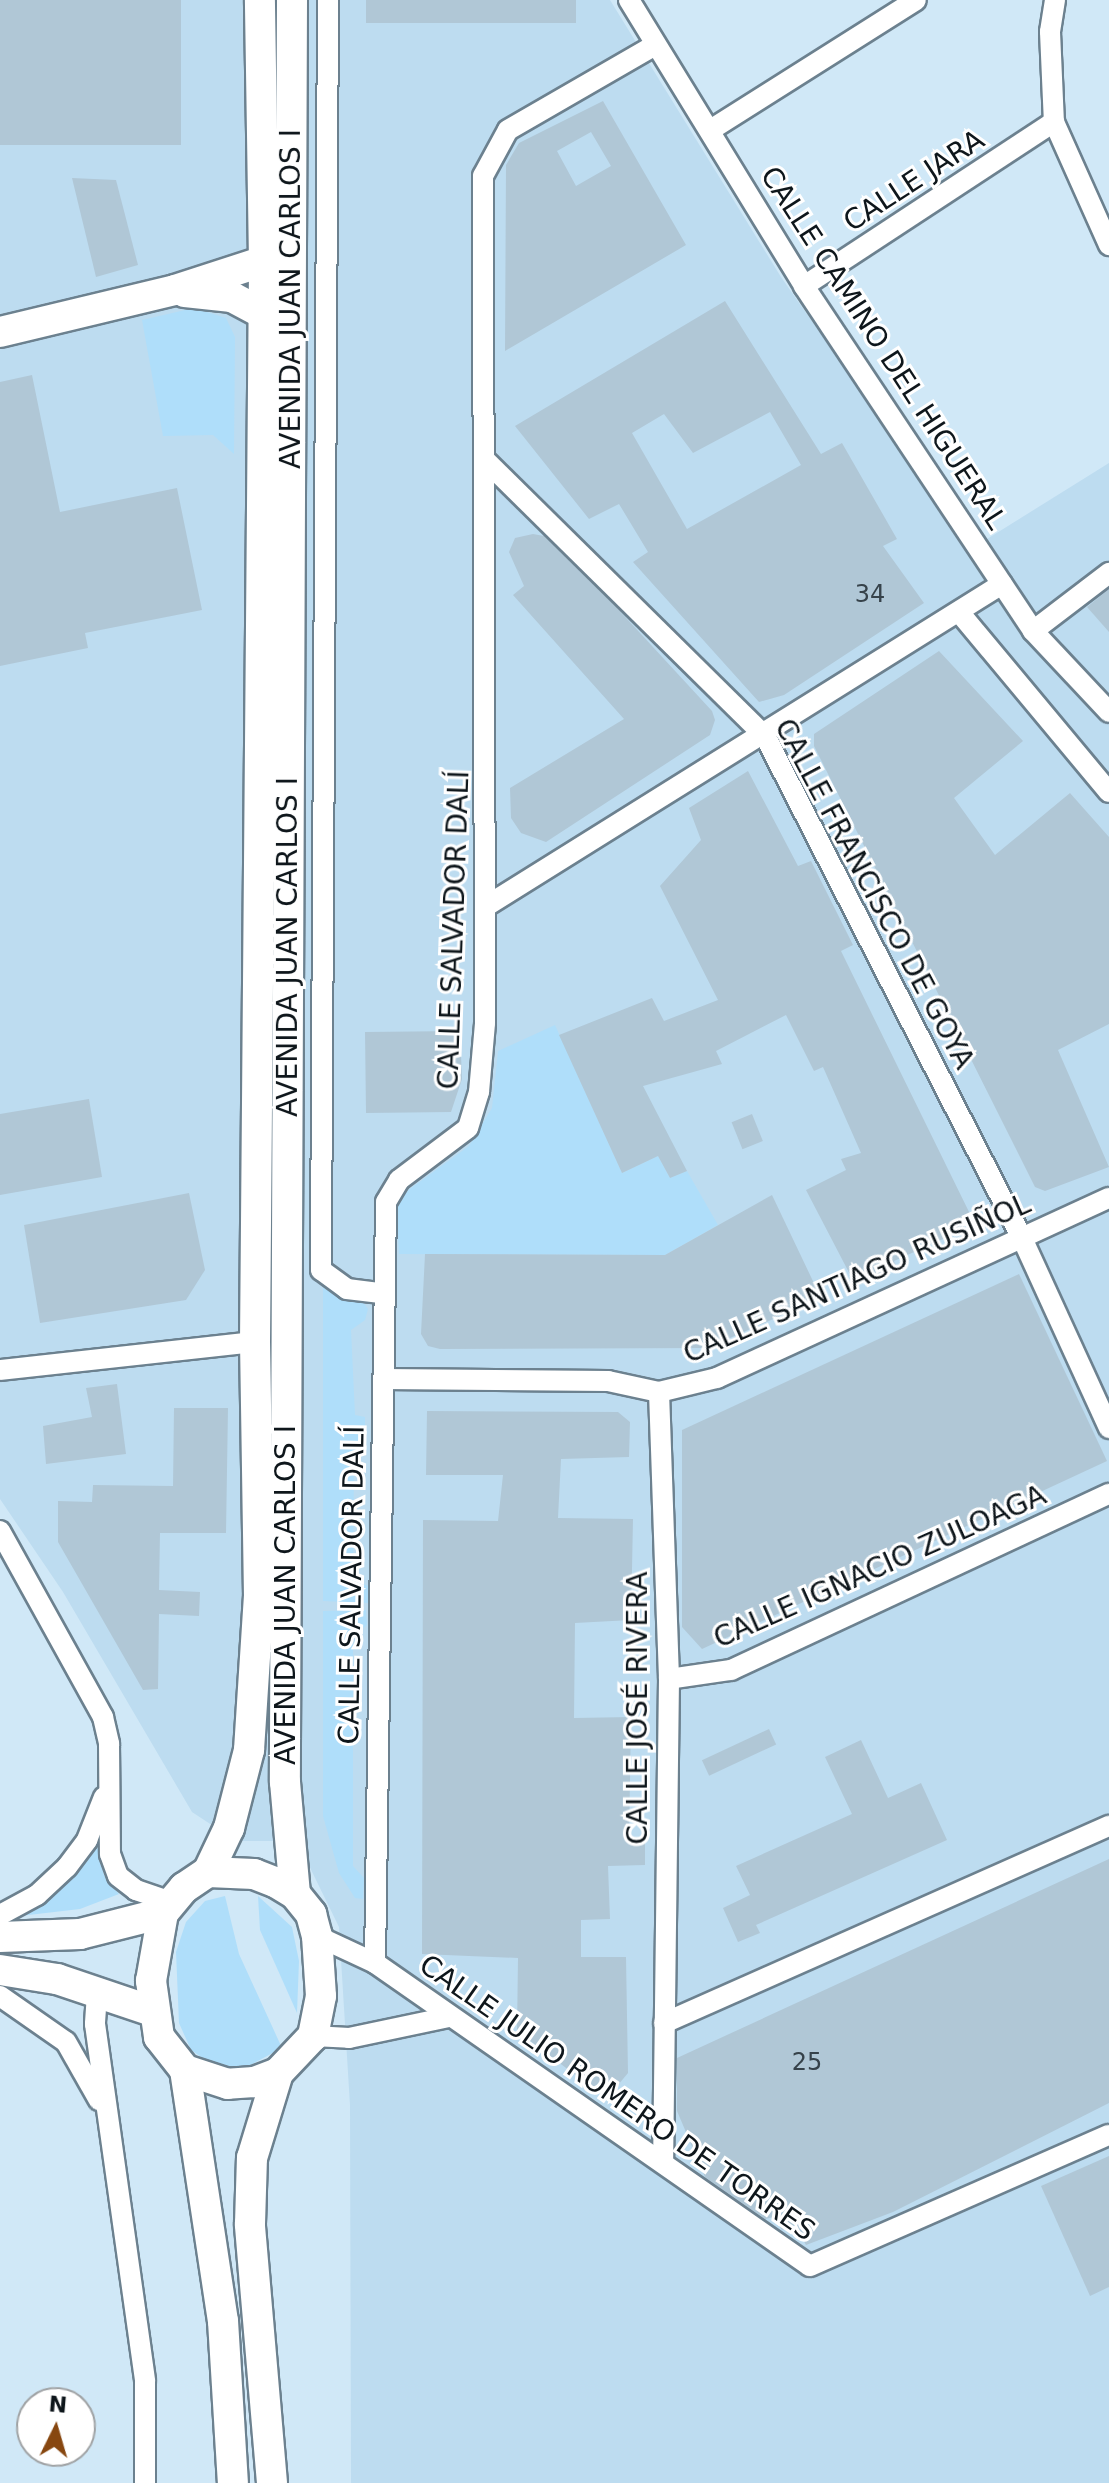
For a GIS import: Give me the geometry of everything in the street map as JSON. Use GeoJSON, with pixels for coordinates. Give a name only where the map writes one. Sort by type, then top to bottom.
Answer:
{"type":"FeatureCollection","features":[{"type":"Feature","properties":{"kind":"street","name":"AVENIDA JUAN CARLOS I"},"geometry":{"type":"LineString","coordinates":[[208,1872],[229,1828],[249,1750],[259,1596],[255,1342],[264,261],[260,0]]}},
{"type":"Feature","properties":{"kind":"street","name":"AVENIDA JUAN CARLOS I"},"geometry":{"type":"LineString","coordinates":[[292,0],[285,1782],[295,1894]]}},
{"type":"Feature","properties":{"kind":"street"},"geometry":{"type":"LineString","coordinates":[[328,0],[321,1270],[347,1289],[381,1293]]}},
{"type":"Feature","properties":{"kind":"street","name":"CALLE CAMINO DEL HIGUERAL"},"geometry":{"type":"LineString","coordinates":[[629,0],[655,45],[712,129],[804,286],[1033,631],[1109,712]]}},
{"type":"Feature","properties":{"kind":"street"},"geometry":{"type":"LineString","coordinates":[[712,129],[916,0]]}},
{"type":"Feature","properties":{"kind":"street"},"geometry":{"type":"LineString","coordinates":[[1055,0],[1050,32],[1054,122],[1109,245]]}},
{"type":"Feature","properties":{"kind":"street","name":"CALLE SALVADOR DALÍ"},"geometry":{"type":"LineString","coordinates":[[375,1963],[383,1379],[381,1293],[388,1192],[468,1128],[475,1111],[488,905],[483,176],[508,130],[655,45]]}},
{"type":"Feature","properties":{"kind":"street","name":"CALLE JARA"},"geometry":{"type":"LineString","coordinates":[[804,286],[1054,122]]}},
{"type":"Feature","properties":{"kind":"street"},"geometry":{"type":"LineString","coordinates":[[0,332],[175,290],[264,261]]}},
{"type":"Feature","properties":{"kind":"street"},"geometry":{"type":"LineString","coordinates":[[175,290],[232,297],[262,313]]}},
{"type":"Feature","properties":{"kind":"street","name":"CALLE FRANCISCO DE GOYA"},"geometry":{"type":"LineString","coordinates":[[486,461],[765,736],[1022,1238],[1109,1428]]}},
{"type":"Feature","properties":{"kind":"street"},"geometry":{"type":"LineString","coordinates":[[1033,631],[1109,573]]}},
{"type":"Feature","properties":{"kind":"street"},"geometry":{"type":"LineString","coordinates":[[488,905],[765,736],[1002,584]]}},
{"type":"Feature","properties":{"kind":"street"},"geometry":{"type":"LineString","coordinates":[[959,612],[1109,792]]}},
{"type":"Feature","properties":{"kind":"street","name":"CALLE SANTIAGO RUSIÑOL"},"geometry":{"type":"LineString","coordinates":[[383,1379],[608,1381],[659,1392],[717,1378],[1109,1198]]}},
{"type":"Feature","properties":{"kind":"street"},"geometry":{"type":"LineString","coordinates":[[0,1370],[255,1342]]}},
{"type":"Feature","properties":{"kind":"street","name":"CALLE JOSÉ RIVERA"},"geometry":{"type":"LineString","coordinates":[[659,1392],[669,1679],[663,2163]]}},
{"type":"Feature","properties":{"kind":"street","name":"CALLE IGNACIO ZULOAGA"},"geometry":{"type":"LineString","coordinates":[[669,1679],[731,1670],[1109,1494]]}},
{"type":"Feature","properties":{"kind":"street"},"geometry":{"type":"LineString","coordinates":[[0,1531],[103,1717],[109,1744],[110,1854],[118,1876],[167,1908]]}},
{"type":"Feature","properties":{"kind":"street"},"geometry":{"type":"LineString","coordinates":[[0,1915],[37,1895],[67,1867],[87,1840],[108,1785]]}},
{"type":"Feature","properties":{"kind":"street"},"geometry":{"type":"LineString","coordinates":[[664,2023],[1109,1826]]}},
{"type":"Feature","properties":{"kind":"street"},"geometry":{"type":"LineString","coordinates":[[0,1937],[80,1934],[167,1908],[208,1872],[254,1874],[295,1894],[311,1914],[317,1936],[321,1996],[313,2036],[278,2073],[252,2158],[250,2224],[272,2483]]}},
{"type":"Feature","properties":{"kind":"street"},"geometry":{"type":"LineString","coordinates":[[167,1908],[151,1981],[155,2012],[166,2052],[185,2070],[228,2084],[278,2073]]}},
{"type":"Feature","properties":{"kind":"street","name":"CALLE JULIO ROMERO DE TORRES"},"geometry":{"type":"LineString","coordinates":[[317,1936],[375,1963],[810,2266],[1109,2135]]}},
{"type":"Feature","properties":{"kind":"street"},"geometry":{"type":"LineString","coordinates":[[0,1970],[57,1979],[155,2012]]}},
{"type":"Feature","properties":{"kind":"street"},"geometry":{"type":"LineString","coordinates":[[97,1994],[107,2118],[145,2382],[145,2483]]}},
{"type":"Feature","properties":{"kind":"street"},"geometry":{"type":"LineString","coordinates":[[0,1996],[66,2042],[80,2059],[107,2118]]}},
{"type":"Feature","properties":{"kind":"street"},"geometry":{"type":"LineString","coordinates":[[313,2036],[349,2038],[449,2017]]}},
{"type":"Feature","properties":{"kind":"street"},"geometry":{"type":"LineString","coordinates":[[185,2070],[223,2321],[233,2483]]}},
{"type":"Feature","properties":{"kind":"shaded area"},"geometry":{"type":"Polygon","coordinates":[[[0,0],[610,0],[781,277],[971,549],[1109,463],[1109,2483],[351,2483],[350,2105],[339,1927],[297,1841],[236,1841],[192,1812],[63,1592],[0,1499],[0,0]]]}},
{"type":"Feature","properties":{"kind":"shaded area"},"geometry":{"type":"Polygon","coordinates":[[[194,308],[226,318],[235,337],[234,454],[213,435],[163,436],[142,320],[194,308]]]}},
{"type":"Feature","properties":{"kind":"shaded area"},"geometry":{"type":"Polygon","coordinates":[[[555,1025],[622,1173],[658,1156],[670,1178],[687,1171],[718,1225],[665,1255],[399,1254],[396,1199],[469,1146],[492,1108],[498,1051],[555,1025]]]}},
{"type":"Feature","properties":{"kind":"shaded area"},"geometry":{"type":"Polygon","coordinates":[[[323,1283],[362,1301],[368,1309],[365,1320],[351,1330],[355,1415],[365,1417],[365,1446],[354,1461],[353,1581],[369,1586],[369,1603],[323,1601],[323,1283]]]}},
{"type":"Feature","properties":{"kind":"shaded area"},"geometry":{"type":"Polygon","coordinates":[[[366,1610],[367,1625],[353,1636],[353,1866],[364,1878],[363,1899],[355,1898],[339,1873],[323,1816],[323,1611],[366,1610]]]}},
{"type":"Feature","properties":{"kind":"shaded area"},"geometry":{"type":"Polygon","coordinates":[[[89,1845],[97,1845],[104,1875],[119,1894],[80,1909],[20,1916],[89,1845]]]}},
{"type":"Feature","properties":{"kind":"shaded area"},"geometry":{"type":"Polygon","coordinates":[[[225,1896],[239,1954],[282,2048],[241,2070],[210,2063],[191,2050],[179,2023],[176,1952],[186,1922],[205,1901],[225,1896]]]}},
{"type":"Feature","properties":{"kind":"shaded area"},"geometry":{"type":"Polygon","coordinates":[[[258,1896],[292,1927],[299,1961],[297,2013],[260,1930],[258,1896]]]}},
{"type":"Feature","properties":{"kind":"building"},"geometry":{"type":"Polygon","coordinates":[[[0,0],[181,0],[181,145],[0,145],[0,0]]]}},
{"type":"Feature","properties":{"kind":"building"},"geometry":{"type":"Polygon","coordinates":[[[366,0],[576,0],[576,23],[366,23],[366,0]]]}},
{"type":"Feature","properties":{"kind":"building"},"geometry":{"type":"Polygon","coordinates":[[[603,101],[686,245],[505,351],[506,165],[519,143],[603,101]],[[591,132],[557,151],[576,186],[611,166],[591,132]]]}},
{"type":"Feature","properties":{"kind":"building"},"geometry":{"type":"Polygon","coordinates":[[[72,178],[116,180],[138,265],[96,277],[72,178]]]}},
{"type":"Feature","properties":{"kind":"building"},"geometry":{"type":"Polygon","coordinates":[[[725,301],[821,454],[842,443],[897,539],[883,546],[924,603],[784,695],[759,702],[633,562],[648,552],[619,504],[589,519],[515,426],[725,301]],[[770,412],[693,453],[664,414],[632,433],[687,529],[801,465],[770,412]]]}},
{"type":"Feature","properties":{"kind":"building"},"geometry":{"type":"Polygon","coordinates":[[[32,375],[60,512],[177,488],[202,610],[85,633],[88,648],[0,666],[0,382],[32,375]]]}},
{"type":"Feature","properties":{"kind":"building"},"geometry":{"type":"Polygon","coordinates":[[[533,534],[544,536],[617,608],[712,711],[715,720],[710,735],[546,842],[521,833],[511,818],[510,788],[624,719],[513,595],[524,586],[509,552],[515,538],[533,534]]]}},
{"type":"Feature","properties":{"kind":"building"},"geometry":{"type":"Polygon","coordinates":[[[1109,589],[1109,632],[1087,607],[1109,589]]]}},
{"type":"Feature","properties":{"kind":"building"},"geometry":{"type":"Polygon","coordinates":[[[939,651],[1023,741],[954,798],[995,855],[1070,793],[1109,837],[1109,1024],[1058,1050],[1109,1167],[1045,1191],[1035,1187],[814,746],[814,734],[939,651]]]}},
{"type":"Feature","properties":{"kind":"building"},"geometry":{"type":"Polygon","coordinates":[[[748,771],[798,866],[811,861],[853,945],[841,951],[972,1218],[961,1231],[894,1261],[897,1268],[856,1286],[806,1190],[846,1170],[841,1159],[861,1153],[823,1067],[814,1071],[786,1015],[716,1051],[722,1064],[643,1086],[687,1171],[670,1178],[658,1156],[622,1173],[559,1035],[652,998],[664,1021],[718,1000],[660,886],[701,840],[689,808],[748,771]]]}},
{"type":"Feature","properties":{"kind":"building"},"geometry":{"type":"Polygon","coordinates":[[[460,1031],[462,1079],[451,1112],[366,1113],[365,1032],[460,1031]]]}},
{"type":"Feature","properties":{"kind":"building"},"geometry":{"type":"Polygon","coordinates":[[[89,1099],[102,1177],[0,1195],[0,1114],[89,1099]]]}},
{"type":"Feature","properties":{"kind":"building"},"geometry":{"type":"Polygon","coordinates":[[[752,1114],[763,1141],[742,1149],[732,1122],[752,1114]]]}},
{"type":"Feature","properties":{"kind":"building"},"geometry":{"type":"Polygon","coordinates":[[[189,1193],[205,1270],[186,1300],[40,1323],[24,1225],[189,1193]]]}},
{"type":"Feature","properties":{"kind":"building"},"geometry":{"type":"Polygon","coordinates":[[[772,1195],[821,1298],[707,1348],[440,1349],[428,1346],[421,1334],[425,1254],[665,1255],[772,1195]]]}},
{"type":"Feature","properties":{"kind":"building"},"geometry":{"type":"Polygon","coordinates":[[[1019,1274],[1107,1461],[702,1649],[682,1627],[682,1430],[1019,1274]]]}},
{"type":"Feature","properties":{"kind":"building"},"geometry":{"type":"Polygon","coordinates":[[[117,1384],[126,1454],[46,1464],[43,1426],[92,1417],[86,1388],[117,1384]]]}},
{"type":"Feature","properties":{"kind":"building"},"geometry":{"type":"Polygon","coordinates":[[[174,1408],[228,1408],[226,1533],[160,1533],[159,1590],[200,1592],[199,1616],[159,1614],[158,1689],[143,1690],[58,1542],[58,1501],[92,1502],[93,1485],[173,1486],[174,1408]]]}},
{"type":"Feature","properties":{"kind":"building"},"geometry":{"type":"Polygon","coordinates":[[[427,1411],[618,1412],[630,1422],[629,1457],[561,1459],[558,1518],[633,1519],[631,1620],[575,1623],[574,1718],[631,1717],[629,1843],[645,1843],[645,1865],[608,1866],[610,1919],[581,1920],[581,1957],[626,1957],[628,2073],[618,2085],[598,2092],[517,2031],[518,1958],[422,1954],[423,1520],[498,1521],[503,1475],[426,1475],[427,1411]]]}},
{"type":"Feature","properties":{"kind":"building"},"geometry":{"type":"Polygon","coordinates":[[[769,1729],[776,1744],[709,1776],[702,1760],[769,1729]]]}},
{"type":"Feature","properties":{"kind":"building"},"geometry":{"type":"Polygon","coordinates":[[[861,1740],[888,1798],[921,1783],[947,1840],[756,1925],[760,1933],[738,1942],[723,1908],[750,1895],[736,1866],[852,1814],[825,1757],[861,1740]]]}},
{"type":"Feature","properties":{"kind":"building"},"geometry":{"type":"Polygon","coordinates":[[[1109,1859],[1109,2103],[893,2212],[806,2245],[795,2225],[782,2230],[774,2217],[765,2219],[705,2177],[677,2111],[677,2058],[1109,1859]]]}},
{"type":"Feature","properties":{"kind":"building"},"geometry":{"type":"Polygon","coordinates":[[[1109,2156],[1109,2287],[1090,2296],[1041,2186],[1109,2156]]]}}]}
